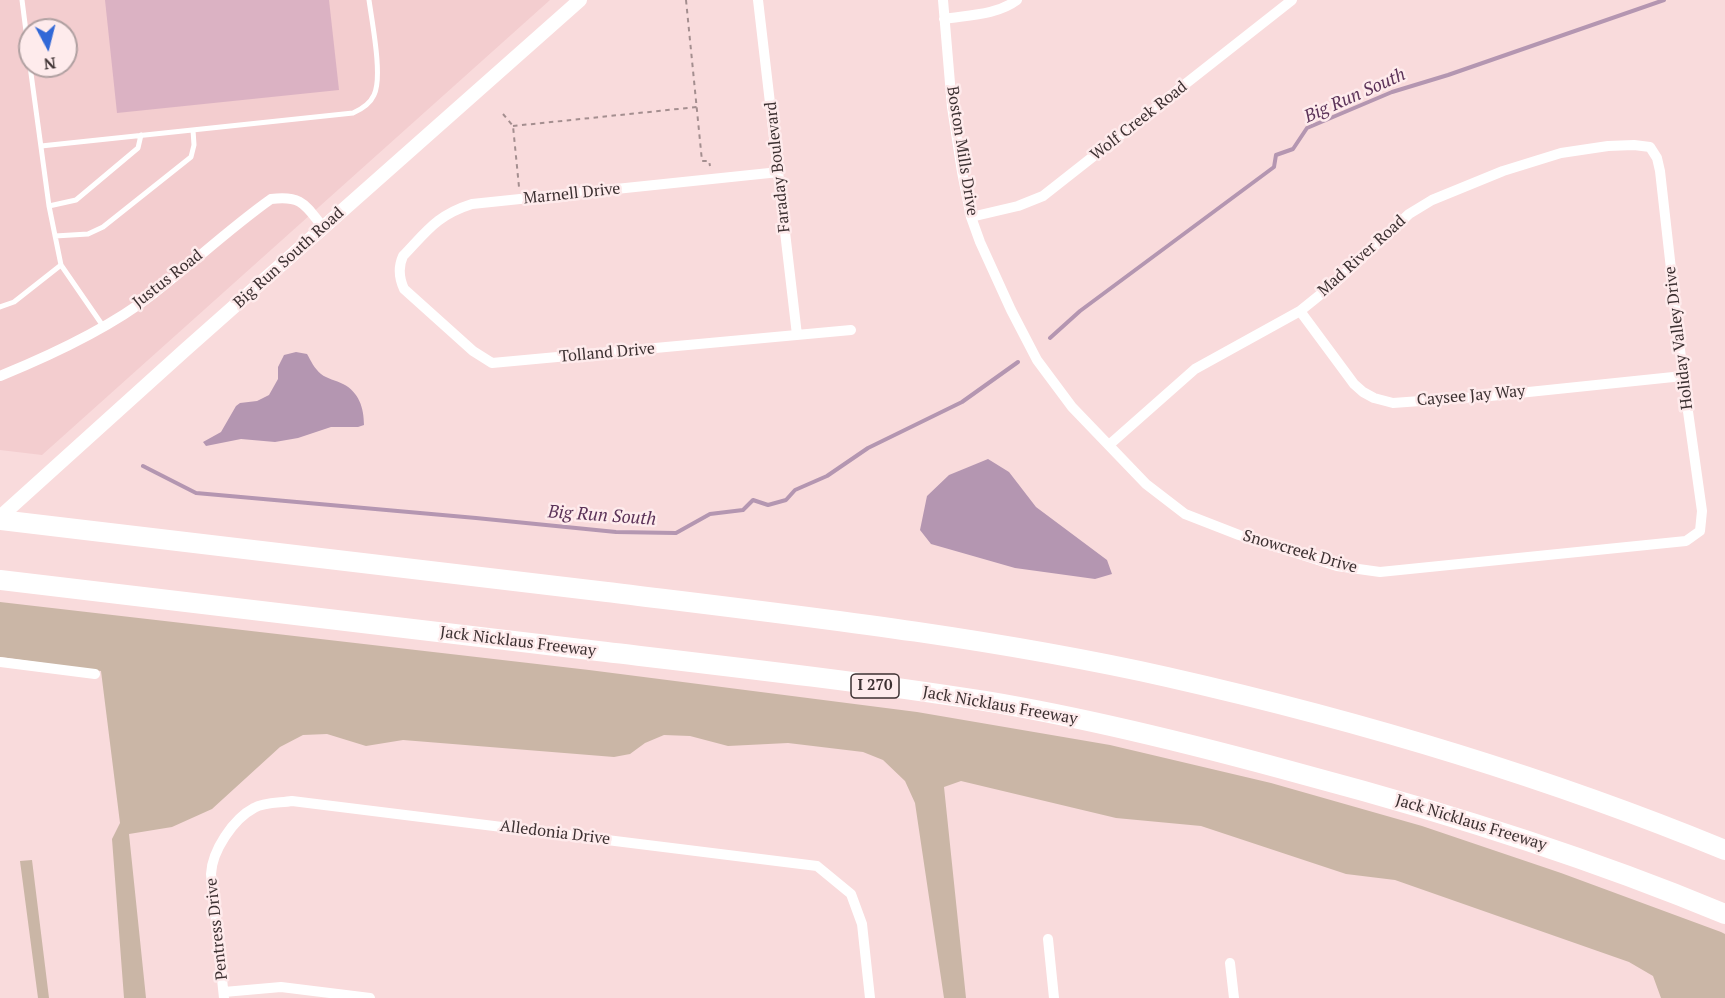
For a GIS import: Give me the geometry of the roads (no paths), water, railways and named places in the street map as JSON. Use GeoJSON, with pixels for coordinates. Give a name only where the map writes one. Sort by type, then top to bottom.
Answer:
{"type":"FeatureCollection","features":[{"type":"Feature","properties":{"kind":"highway"},"geometry":{"type":"LineString","coordinates":[[0,519],[741,608],[898,629],[1052,655],[1166,677],[1424,744],[1536,779],[1725,850]]}},
{"type":"Feature","properties":{"kind":"highway","name":"Jack Nicklaus Freeway"},"geometry":{"type":"LineString","coordinates":[[0,580],[749,669],[988,702],[1100,724],[1248,759],[1426,807],[1652,884],[1725,914]]}},
{"type":"Feature","properties":{"kind":"street","name":"Big Run South Road"},"geometry":{"type":"LineString","coordinates":[[0,519],[323,227],[580,0]]}},
{"type":"Feature","properties":{"kind":"street","name":"Faraday Boulevard"},"geometry":{"type":"LineString","coordinates":[[759,0],[796,335]]}},
{"type":"Feature","properties":{"kind":"street","name":"Boston Mills Drive"},"geometry":{"type":"LineString","coordinates":[[942,0],[952,107],[971,217],[980,243],[1037,360]]}},
{"type":"Feature","properties":{"kind":"street"},"geometry":{"type":"LineString","coordinates":[[944,19],[991,12],[1008,7],[1017,0]]}},
{"type":"Feature","properties":{"kind":"street","name":"Wolf Creek Road"},"geometry":{"type":"LineString","coordinates":[[971,217],[1018,206],[1043,196],[1293,0]]}},
{"type":"Feature","properties":{"kind":"street","name":"Mad River Road"},"geometry":{"type":"LineString","coordinates":[[1108,445],[1196,369],[1300,311],[1336,282],[1409,214],[1432,200],[1503,171],[1561,153],[1608,146],[1650,147]]}},
{"type":"Feature","properties":{"kind":"street","name":"Holiday Valley Drive"},"geometry":{"type":"LineString","coordinates":[[1650,147],[1660,171],[1701,511],[1700,531]]}},
{"type":"Feature","properties":{"kind":"street","name":"Marnell Drive"},"geometry":{"type":"LineString","coordinates":[[400,275],[403,256],[438,219],[453,210],[472,204],[779,172]]}},
{"type":"Feature","properties":{"kind":"street","name":"Justus Road"},"geometry":{"type":"LineString","coordinates":[[0,376],[39,361],[103,326],[151,296],[271,199],[289,197],[304,204],[323,227]]}},
{"type":"Feature","properties":{"kind":"street","name":"Tolland Drive"},"geometry":{"type":"LineString","coordinates":[[400,275],[404,289],[473,351],[492,363],[851,330]]}},
{"type":"Feature","properties":{"kind":"street","name":"Caysee Jay Way"},"geometry":{"type":"LineString","coordinates":[[1300,311],[1354,384],[1374,398],[1393,403],[1479,397],[1683,376]]}},
{"type":"Feature","properties":{"kind":"street","name":"Snowcreek Drive"},"geometry":{"type":"LineString","coordinates":[[1037,360],[1072,407],[1108,445],[1146,484],[1185,514],[1239,535],[1337,566],[1359,571],[1380,572],[1686,541],[1700,531]]}},
{"type":"Feature","properties":{"kind":"street"},"geometry":{"type":"LineString","coordinates":[[0,662],[95,674]]}},
{"type":"Feature","properties":{"kind":"street","name":"Alledonia Drive"},"geometry":{"type":"LineString","coordinates":[[292,801],[817,866],[851,894],[862,924],[870,998]]}},
{"type":"Feature","properties":{"kind":"street","name":"Pentress Drive"},"geometry":{"type":"LineString","coordinates":[[224,995],[211,874],[212,861],[230,828],[255,807],[292,801]]}},
{"type":"Feature","properties":{"kind":"street"},"geometry":{"type":"LineString","coordinates":[[1048,939],[1054,998]]}},
{"type":"Feature","properties":{"kind":"street"},"geometry":{"type":"LineString","coordinates":[[1230,963],[1234,998]]}},
{"type":"Feature","properties":{"kind":"street"},"geometry":{"type":"LineString","coordinates":[[224,995],[281,987],[370,998]]}},
{"type":"Feature","properties":{"kind":"lane"},"geometry":{"type":"LineString","coordinates":[[22,0],[24,18]]}},
{"type":"Feature","properties":{"kind":"lane"},"geometry":{"type":"LineString","coordinates":[[41,146],[353,113],[365,107],[374,96],[378,81],[369,0]]}},
{"type":"Feature","properties":{"kind":"lane"},"geometry":{"type":"LineString","coordinates":[[32,78],[49,206],[61,265],[103,326]]}},
{"type":"Feature","properties":{"kind":"lane"},"geometry":{"type":"LineString","coordinates":[[55,236],[88,234],[103,227],[191,157],[194,145],[193,130]]}},
{"type":"Feature","properties":{"kind":"lane"},"geometry":{"type":"LineString","coordinates":[[49,206],[76,200],[138,148],[141,135]]}},
{"type":"Feature","properties":{"kind":"lane"},"geometry":{"type":"LineString","coordinates":[[0,308],[14,302],[61,265]]}},
{"type":"Feature","properties":{"kind":"waterway","name":"Big Run South"},"geometry":{"type":"LineString","coordinates":[[1050,338],[1080,311],[1274,167],[1276,155],[1293,149],[1307,128],[1392,92],[1448,75],[1664,0]]}},
{"type":"Feature","properties":{"kind":"waterway","name":"Big Run South"},"geometry":{"type":"LineString","coordinates":[[143,466],[196,493],[616,532],[676,533],[710,514],[743,510],[753,500],[768,505],[786,500],[795,490],[827,476],[868,448],[962,402],[1018,362]]}}]}
